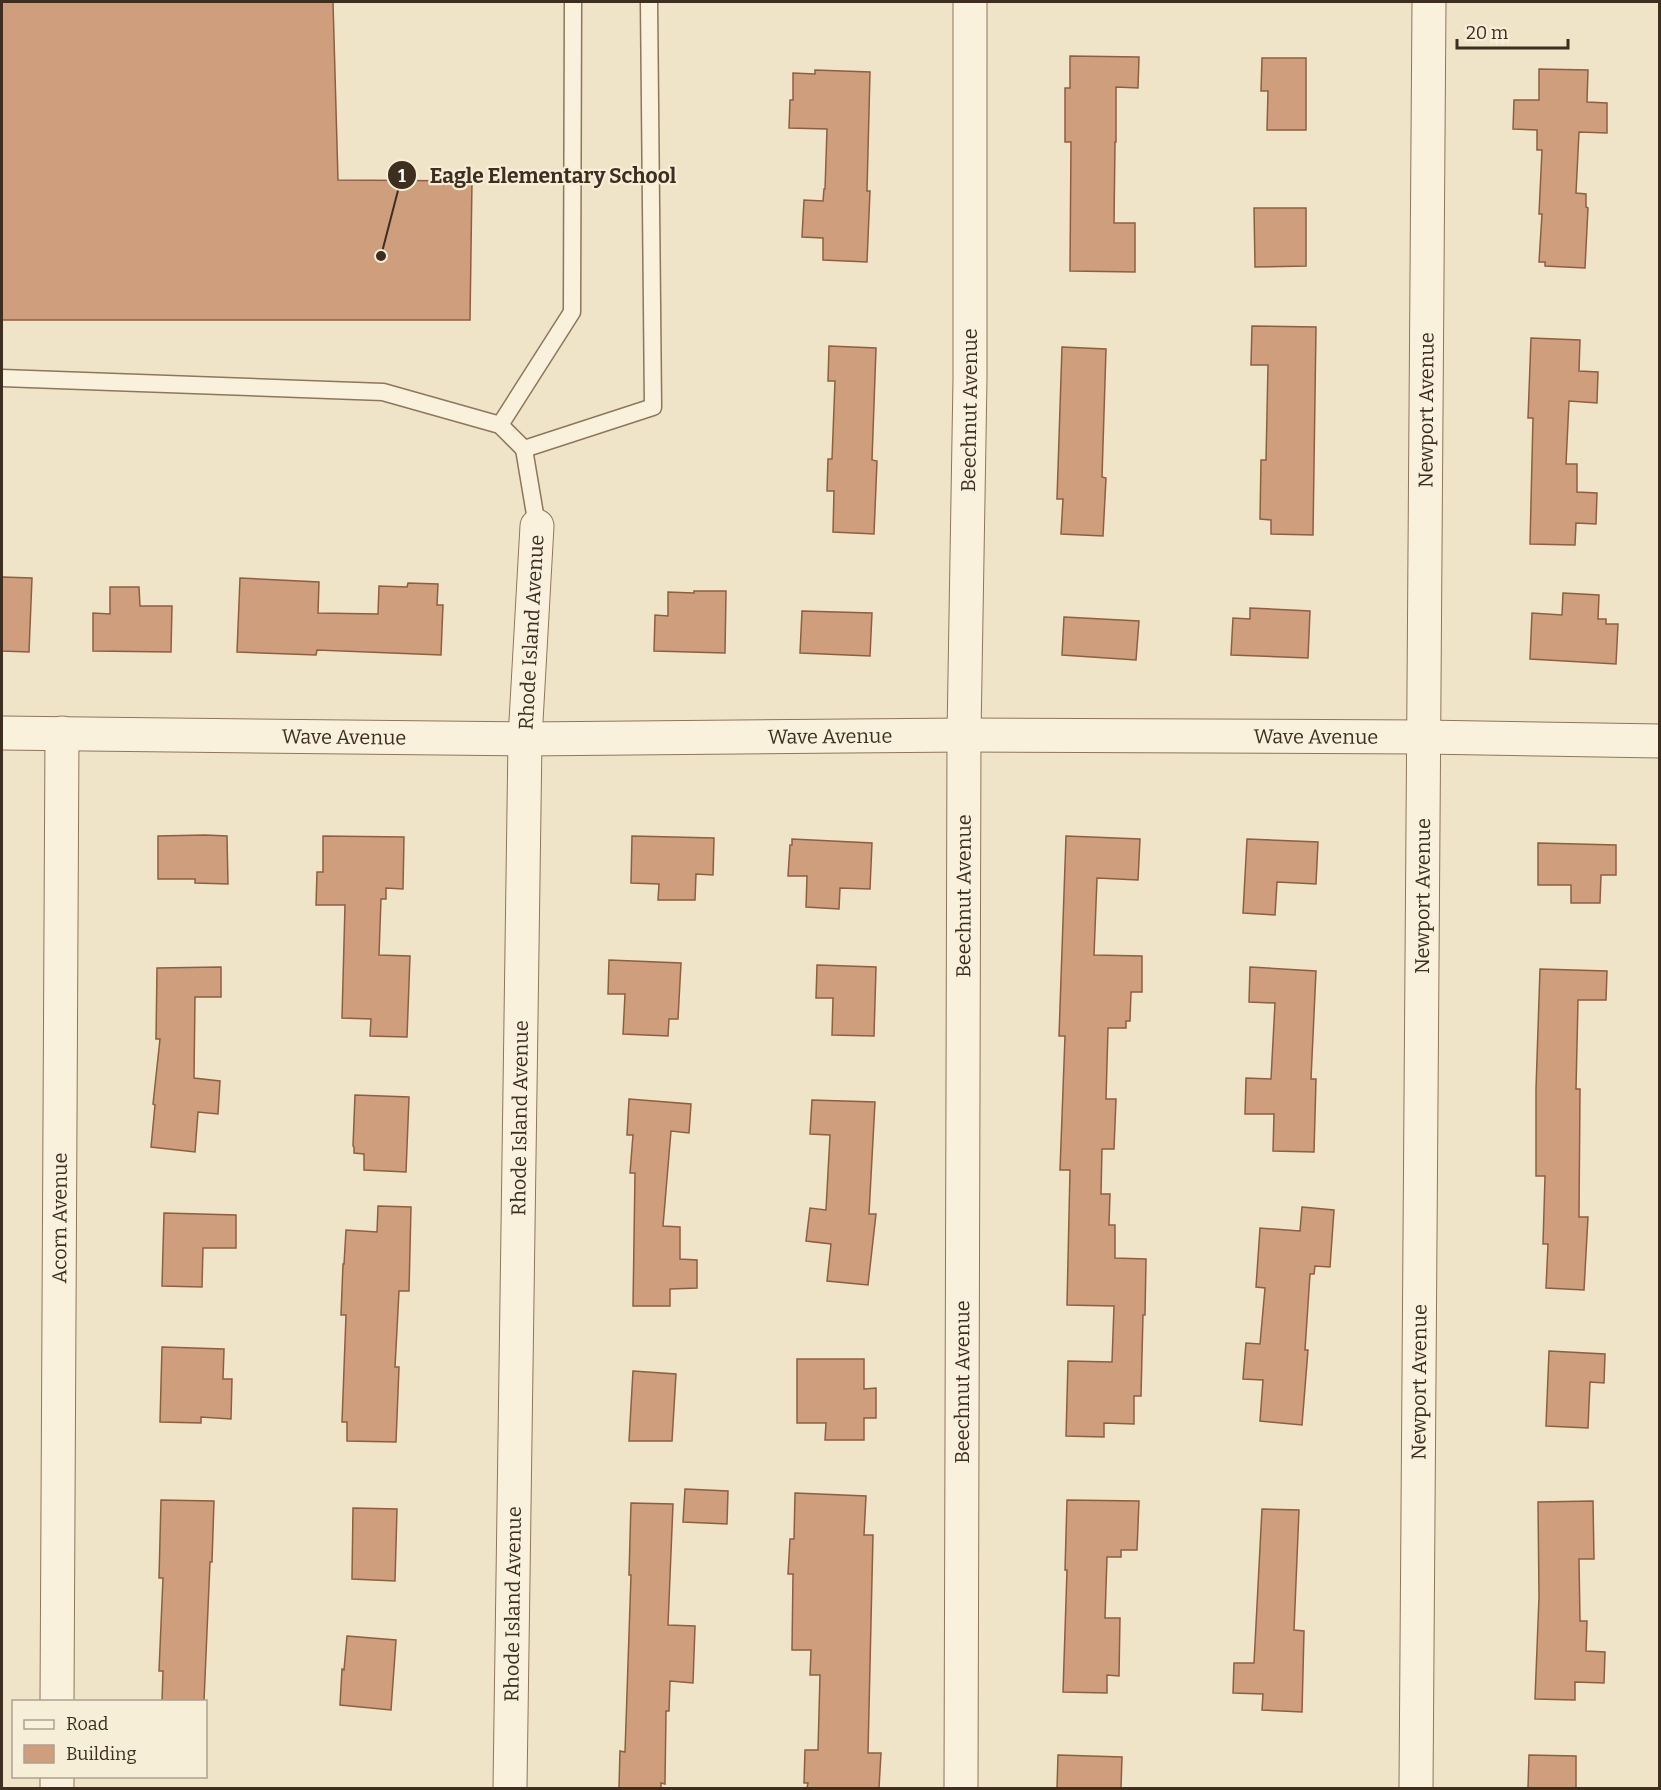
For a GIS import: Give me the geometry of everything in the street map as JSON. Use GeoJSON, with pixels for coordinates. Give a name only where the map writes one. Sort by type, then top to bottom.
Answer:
{"type":"FeatureCollection","features":[{"type":"Feature","properties":{"kind":"street","name":"Beechnut Avenue"},"geometry":{"type":"LineString","coordinates":[[962,1788],[964,735],[970,379],[970,2]]}},
{"type":"Feature","properties":{"kind":"street","name":"Newport Avenue"},"geometry":{"type":"LineString","coordinates":[[1416,1788],[1429,2]]}},
{"type":"Feature","properties":{"kind":"street","name":"Rhode Island Avenue"},"geometry":{"type":"LineString","coordinates":[[510,1788],[525,739],[537,526]]}},
{"type":"Feature","properties":{"kind":"street","name":"Wave Avenue"},"geometry":{"type":"LineString","coordinates":[[2,733],[525,739],[964,735],[1424,737],[1659,741]]}},
{"type":"Feature","properties":{"kind":"street","name":"Acorn Avenue"},"geometry":{"type":"LineString","coordinates":[[57,1700],[62,733]]}},
{"type":"Feature","properties":{"kind":"lane"},"geometry":{"type":"LineString","coordinates":[[500,425],[572,312],[573,2]]}},
{"type":"Feature","properties":{"kind":"lane"},"geometry":{"type":"LineString","coordinates":[[2,378],[383,392],[500,425],[524,449],[653,407],[648,2]]}},
{"type":"Feature","properties":{"kind":"lane","name":"Rhode Island Avenue"},"geometry":{"type":"LineString","coordinates":[[524,449],[537,526]]}},
{"type":"Feature","properties":{"kind":"building"},"geometry":{"type":"Polygon","coordinates":[[[2,2],[333,2],[338,180],[472,181],[470,320],[2,320],[2,2]]]}},
{"type":"Feature","properties":{"kind":"building"},"geometry":{"type":"Polygon","coordinates":[[[1070,56],[1139,57],[1138,88],[1116,87],[1114,223],[1135,223],[1135,272],[1070,271],[1071,142],[1065,142],[1065,88],[1070,88],[1070,56]]]}},
{"type":"Feature","properties":{"kind":"building"},"geometry":{"type":"Polygon","coordinates":[[[1262,58],[1306,58],[1306,130],[1267,130],[1268,91],[1261,91],[1262,58]]]}},
{"type":"Feature","properties":{"kind":"building"},"geometry":{"type":"Polygon","coordinates":[[[1539,69],[1588,70],[1587,102],[1607,103],[1607,133],[1579,132],[1576,193],[1586,194],[1586,207],[1588,208],[1585,268],[1545,266],[1545,262],[1539,262],[1542,150],[1537,150],[1537,130],[1513,129],[1514,100],[1539,100],[1539,69]]]}},
{"type":"Feature","properties":{"kind":"building"},"geometry":{"type":"Polygon","coordinates":[[[815,70],[870,72],[867,191],[870,191],[867,262],[823,260],[823,238],[802,237],[804,200],[823,201],[827,129],[789,128],[790,100],[793,100],[793,73],[815,74],[815,70]]]}},
{"type":"Feature","properties":{"kind":"building"},"geometry":{"type":"Polygon","coordinates":[[[1254,208],[1306,208],[1306,266],[1255,267],[1254,208]]]}},
{"type":"Feature","properties":{"kind":"building"},"geometry":{"type":"Polygon","coordinates":[[[1252,326],[1316,327],[1313,535],[1271,534],[1271,520],[1260,519],[1261,460],[1266,460],[1268,365],[1251,365],[1252,326]]]}},
{"type":"Feature","properties":{"kind":"building"},"geometry":{"type":"Polygon","coordinates":[[[1531,338],[1580,340],[1579,371],[1598,372],[1597,403],[1569,401],[1566,464],[1577,464],[1577,492],[1597,493],[1596,524],[1576,523],[1575,545],[1530,544],[1533,418],[1528,418],[1531,338]]]}},
{"type":"Feature","properties":{"kind":"building"},"geometry":{"type":"Polygon","coordinates":[[[829,346],[876,348],[872,460],[877,461],[874,534],[833,532],[834,491],[827,491],[828,459],[832,459],[835,381],[828,381],[829,346]]]}},
{"type":"Feature","properties":{"kind":"building"},"geometry":{"type":"Polygon","coordinates":[[[1062,347],[1106,349],[1102,477],[1106,478],[1103,536],[1061,534],[1063,499],[1057,499],[1062,347]]]}},
{"type":"Feature","properties":{"kind":"building"},"geometry":{"type":"Polygon","coordinates":[[[2,577],[32,578],[29,652],[2,651],[2,577]]]}},
{"type":"Feature","properties":{"kind":"building"},"geometry":{"type":"Polygon","coordinates":[[[240,578],[319,582],[318,613],[378,614],[379,586],[407,587],[408,583],[438,584],[437,605],[443,605],[441,655],[317,650],[316,655],[237,652],[240,578]]]}},
{"type":"Feature","properties":{"kind":"building"},"geometry":{"type":"Polygon","coordinates":[[[110,587],[139,587],[140,606],[172,606],[171,652],[93,651],[93,613],[110,614],[110,587]]]}},
{"type":"Feature","properties":{"kind":"building"},"geometry":{"type":"Polygon","coordinates":[[[694,591],[726,591],[725,653],[654,651],[655,615],[668,616],[668,592],[694,593],[694,591]]]}},
{"type":"Feature","properties":{"kind":"building"},"geometry":{"type":"Polygon","coordinates":[[[1563,593],[1599,595],[1598,619],[1606,619],[1606,624],[1618,624],[1616,664],[1530,659],[1532,613],[1562,615],[1563,593]]]}},
{"type":"Feature","properties":{"kind":"building"},"geometry":{"type":"Polygon","coordinates":[[[1250,608],[1310,611],[1308,658],[1231,655],[1233,618],[1250,619],[1250,608]]]}},
{"type":"Feature","properties":{"kind":"building"},"geometry":{"type":"Polygon","coordinates":[[[802,611],[872,613],[870,656],[800,653],[802,611]]]}},
{"type":"Feature","properties":{"kind":"building"},"geometry":{"type":"Polygon","coordinates":[[[1064,617],[1139,621],[1136,660],[1062,655],[1064,617]]]}},
{"type":"Feature","properties":{"kind":"building"},"geometry":{"type":"Polygon","coordinates":[[[158,836],[227,836],[228,884],[195,883],[195,879],[158,879],[158,836]]]}},
{"type":"Feature","properties":{"kind":"building"},"geometry":{"type":"Polygon","coordinates":[[[323,836],[404,837],[403,889],[386,888],[386,899],[381,899],[379,955],[410,956],[407,1037],[370,1036],[371,1019],[342,1018],[345,905],[316,905],[317,872],[323,872],[323,836]]]}},
{"type":"Feature","properties":{"kind":"building"},"geometry":{"type":"Polygon","coordinates":[[[632,836],[714,838],[713,875],[696,874],[695,900],[658,900],[659,884],[631,883],[632,836]]]}},
{"type":"Feature","properties":{"kind":"building"},"geometry":{"type":"Polygon","coordinates":[[[1066,836],[1140,839],[1138,880],[1097,878],[1094,955],[1142,956],[1142,992],[1131,992],[1130,1021],[1126,1021],[1126,1028],[1108,1028],[1106,1099],[1116,1099],[1114,1149],[1102,1149],[1101,1194],[1110,1194],[1109,1225],[1115,1225],[1115,1258],[1146,1259],[1141,1396],[1134,1396],[1134,1424],[1104,1423],[1104,1437],[1066,1436],[1068,1361],[1112,1362],[1114,1306],[1067,1305],[1070,1170],[1060,1170],[1065,1036],[1059,1036],[1066,836]]]}},
{"type":"Feature","properties":{"kind":"building"},"geometry":{"type":"Polygon","coordinates":[[[792,839],[872,843],[870,889],[840,888],[839,909],[806,907],[807,876],[788,876],[792,839]]]}},
{"type":"Feature","properties":{"kind":"building"},"geometry":{"type":"Polygon","coordinates":[[[1247,839],[1318,842],[1316,884],[1277,882],[1275,915],[1243,913],[1247,839]]]}},
{"type":"Feature","properties":{"kind":"building"},"geometry":{"type":"Polygon","coordinates":[[[1538,843],[1616,845],[1616,875],[1601,875],[1600,903],[1571,903],[1571,885],[1538,885],[1538,843]]]}},
{"type":"Feature","properties":{"kind":"building"},"geometry":{"type":"Polygon","coordinates":[[[609,960],[681,963],[678,1019],[669,1019],[668,1036],[623,1034],[625,994],[608,994],[609,960]]]}},
{"type":"Feature","properties":{"kind":"building"},"geometry":{"type":"Polygon","coordinates":[[[817,965],[876,967],[874,1036],[832,1035],[833,998],[816,998],[817,965]]]}},
{"type":"Feature","properties":{"kind":"building"},"geometry":{"type":"Polygon","coordinates":[[[221,967],[221,997],[195,997],[194,1078],[220,1081],[218,1114],[198,1112],[195,1152],[151,1147],[160,1039],[156,1039],[157,968],[221,967]]]}},
{"type":"Feature","properties":{"kind":"building"},"geometry":{"type":"Polygon","coordinates":[[[1250,967],[1316,971],[1311,1079],[1316,1079],[1314,1152],[1273,1151],[1274,1114],[1245,1114],[1246,1078],[1271,1079],[1275,1003],[1249,1002],[1250,967]]]}},
{"type":"Feature","properties":{"kind":"building"},"geometry":{"type":"Polygon","coordinates":[[[1540,969],[1607,971],[1606,1000],[1578,1000],[1576,1089],[1580,1089],[1579,1217],[1588,1217],[1584,1290],[1546,1288],[1548,1244],[1543,1244],[1545,1176],[1536,1176],[1540,969]]]}},
{"type":"Feature","properties":{"kind":"building"},"geometry":{"type":"Polygon","coordinates":[[[355,1095],[409,1097],[406,1172],[364,1170],[364,1154],[354,1153],[353,1146],[355,1095]]]}},
{"type":"Feature","properties":{"kind":"building"},"geometry":{"type":"Polygon","coordinates":[[[629,1099],[691,1104],[689,1133],[671,1131],[663,1226],[680,1227],[680,1259],[697,1260],[697,1288],[670,1289],[670,1306],[633,1306],[635,1173],[630,1173],[633,1135],[627,1135],[629,1099]]]}},
{"type":"Feature","properties":{"kind":"building"},"geometry":{"type":"Polygon","coordinates":[[[812,1100],[875,1102],[869,1214],[876,1214],[868,1285],[827,1281],[831,1244],[806,1241],[810,1208],[826,1210],[830,1135],[810,1134],[812,1100]]]}},
{"type":"Feature","properties":{"kind":"building"},"geometry":{"type":"Polygon","coordinates":[[[378,1206],[411,1207],[409,1291],[399,1291],[395,1367],[399,1367],[396,1442],[347,1441],[347,1422],[342,1422],[346,1315],[341,1315],[346,1230],[377,1232],[378,1206]]]}},
{"type":"Feature","properties":{"kind":"building"},"geometry":{"type":"Polygon","coordinates":[[[1302,1207],[1334,1210],[1330,1267],[1315,1266],[1314,1274],[1310,1274],[1305,1350],[1308,1350],[1302,1425],[1260,1421],[1263,1380],[1243,1379],[1246,1343],[1260,1344],[1265,1288],[1256,1287],[1260,1228],[1300,1231],[1302,1207]]]}},
{"type":"Feature","properties":{"kind":"building"},"geometry":{"type":"Polygon","coordinates":[[[164,1213],[236,1215],[236,1248],[203,1248],[202,1287],[162,1286],[164,1213]]]}},
{"type":"Feature","properties":{"kind":"building"},"geometry":{"type":"Polygon","coordinates":[[[162,1347],[224,1349],[223,1379],[232,1379],[231,1419],[201,1417],[201,1423],[160,1422],[162,1347]]]}},
{"type":"Feature","properties":{"kind":"building"},"geometry":{"type":"Polygon","coordinates":[[[1549,1351],[1605,1354],[1604,1383],[1590,1382],[1588,1428],[1546,1426],[1549,1351]]]}},
{"type":"Feature","properties":{"kind":"building"},"geometry":{"type":"Polygon","coordinates":[[[797,1359],[864,1359],[864,1389],[876,1388],[876,1418],[864,1418],[864,1440],[825,1440],[826,1423],[797,1423],[797,1359]]]}},
{"type":"Feature","properties":{"kind":"building"},"geometry":{"type":"Polygon","coordinates":[[[633,1371],[676,1374],[672,1441],[629,1441],[633,1371]]]}},
{"type":"Feature","properties":{"kind":"building"},"geometry":{"type":"Polygon","coordinates":[[[685,1489],[728,1491],[727,1524],[683,1522],[685,1489]]]}},
{"type":"Feature","properties":{"kind":"building"},"geometry":{"type":"Polygon","coordinates":[[[795,1493],[866,1496],[864,1535],[873,1535],[868,1753],[881,1753],[879,1788],[807,1788],[808,1783],[804,1783],[805,1750],[818,1750],[820,1675],[810,1675],[811,1650],[792,1650],[793,1574],[788,1574],[790,1539],[794,1539],[795,1493]]]}},
{"type":"Feature","properties":{"kind":"building"},"geometry":{"type":"Polygon","coordinates":[[[161,1500],[214,1501],[204,1700],[162,1700],[163,1671],[159,1671],[163,1578],[159,1578],[161,1500]]]}},
{"type":"Feature","properties":{"kind":"building"},"geometry":{"type":"Polygon","coordinates":[[[1067,1500],[1139,1501],[1137,1550],[1121,1550],[1121,1557],[1107,1557],[1105,1618],[1120,1618],[1119,1676],[1107,1675],[1107,1693],[1063,1692],[1067,1500]]]}},
{"type":"Feature","properties":{"kind":"building"},"geometry":{"type":"Polygon","coordinates":[[[1593,1501],[1594,1559],[1579,1559],[1580,1621],[1587,1621],[1586,1651],[1605,1652],[1604,1683],[1575,1682],[1575,1700],[1535,1699],[1539,1597],[1538,1502],[1593,1501]]]}},
{"type":"Feature","properties":{"kind":"building"},"geometry":{"type":"Polygon","coordinates":[[[631,1503],[673,1504],[668,1625],[695,1626],[693,1683],[670,1681],[669,1711],[666,1711],[665,1784],[661,1783],[661,1788],[619,1788],[620,1751],[625,1752],[631,1503]]]}},
{"type":"Feature","properties":{"kind":"building"},"geometry":{"type":"Polygon","coordinates":[[[353,1508],[397,1509],[395,1581],[352,1579],[353,1508]]]}},
{"type":"Feature","properties":{"kind":"building"},"geometry":{"type":"Polygon","coordinates":[[[1262,1509],[1299,1510],[1294,1630],[1304,1631],[1302,1712],[1262,1710],[1263,1694],[1233,1693],[1234,1663],[1254,1663],[1262,1509]]]}},
{"type":"Feature","properties":{"kind":"building"},"geometry":{"type":"Polygon","coordinates":[[[347,1636],[396,1640],[391,1710],[340,1705],[347,1636]]]}},
{"type":"Feature","properties":{"kind":"building"},"geometry":{"type":"Polygon","coordinates":[[[1058,1755],[1122,1757],[1121,1788],[1057,1788],[1058,1755]]]}},
{"type":"Feature","properties":{"kind":"building"},"geometry":{"type":"Polygon","coordinates":[[[1529,1755],[1576,1756],[1576,1788],[1528,1788],[1529,1755]]]}},
{"type":"Feature","properties":{"kind":"place","name":"Eagle Elementary School"},"geometry":{"type":"Point","coordinates":[381,256]}}]}
